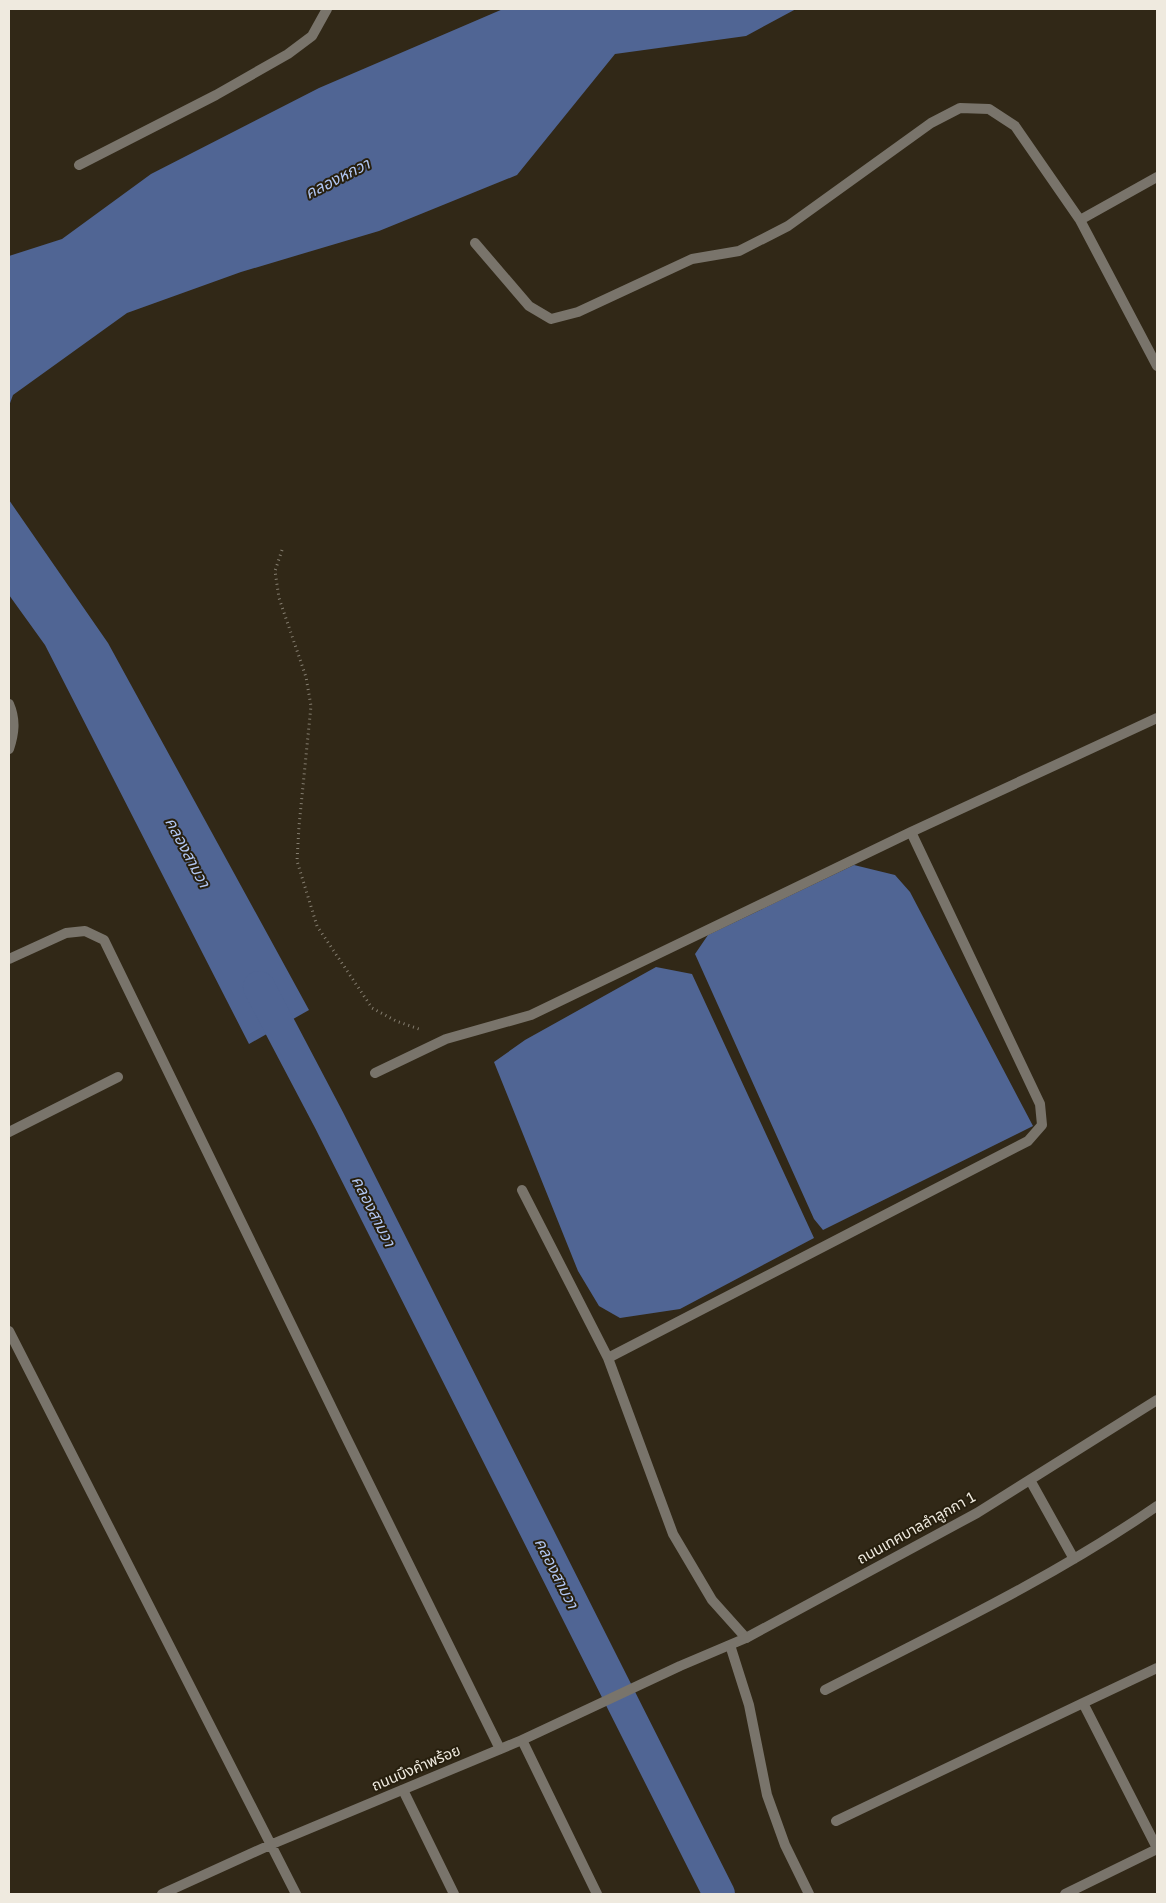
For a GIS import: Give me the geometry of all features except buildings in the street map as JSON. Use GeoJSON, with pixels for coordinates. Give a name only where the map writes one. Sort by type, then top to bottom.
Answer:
{"type":"FeatureCollection","features":[{"type":"Feature","properties":{"kind":"street"},"geometry":{"type":"LineString","coordinates":[[79,165],[216,95],[288,54],[312,36],[327,9]]}},
{"type":"Feature","properties":{"kind":"street"},"geometry":{"type":"LineString","coordinates":[[475,243],[530,306],[551,319],[578,312],[692,259],[739,251],[788,226],[931,124],[960,108],[989,109],[1015,126],[1080,220],[1157,366]]}},
{"type":"Feature","properties":{"kind":"street"},"geometry":{"type":"LineString","coordinates":[[1080,220],[1157,177]]}},
{"type":"Feature","properties":{"kind":"street"},"geometry":{"type":"LineString","coordinates":[[9,704],[12,712],[14,733],[9,749]]}},
{"type":"Feature","properties":{"kind":"street"},"geometry":{"type":"LineString","coordinates":[[376,1073],[446,1039],[531,1015],[911,832],[1157,718]]}},
{"type":"Feature","properties":{"kind":"street"},"geometry":{"type":"LineString","coordinates":[[608,1358],[1028,1141],[1042,1125],[1040,1104],[911,832]]}},
{"type":"Feature","properties":{"kind":"street"},"geometry":{"type":"LineString","coordinates":[[9,959],[66,933],[85,931],[104,940],[345,1436],[500,1749]]}},
{"type":"Feature","properties":{"kind":"street"},"geometry":{"type":"LineString","coordinates":[[9,1132],[118,1077]]}},
{"type":"Feature","properties":{"kind":"street"},"geometry":{"type":"LineString","coordinates":[[522,1190],[608,1358],[673,1534],[712,1600],[746,1638]]}},
{"type":"Feature","properties":{"kind":"street"},"geometry":{"type":"LineString","coordinates":[[9,1332],[296,1894]]}},
{"type":"Feature","properties":{"kind":"street","name":"ถนนเทศบาลลำลูกกา 1"},"geometry":{"type":"LineString","coordinates":[[680,1666],[746,1638],[977,1513],[1157,1400]]}},
{"type":"Feature","properties":{"kind":"street"},"geometry":{"type":"LineString","coordinates":[[1030,1480],[1074,1559]]}},
{"type":"Feature","properties":{"kind":"street"},"geometry":{"type":"LineString","coordinates":[[825,1690],[1002,1599],[1106,1541],[1157,1506]]}},
{"type":"Feature","properties":{"kind":"street"},"geometry":{"type":"LineString","coordinates":[[730,1645],[749,1705],[768,1795],[785,1845],[809,1894]]}},
{"type":"Feature","properties":{"kind":"street","name":"ถนนบึงคำพร้อย"},"geometry":{"type":"LineString","coordinates":[[162,1894],[270,1845],[522,1740],[680,1666]]}},
{"type":"Feature","properties":{"kind":"street"},"geometry":{"type":"LineString","coordinates":[[836,1821],[1157,1668]]}},
{"type":"Feature","properties":{"kind":"street"},"geometry":{"type":"LineString","coordinates":[[1065,1894],[1157,1848],[1083,1704]]}},
{"type":"Feature","properties":{"kind":"street"},"geometry":{"type":"LineString","coordinates":[[522,1740],[597,1894]]}},
{"type":"Feature","properties":{"kind":"street"},"geometry":{"type":"LineString","coordinates":[[403,1790],[454,1894]]}},
{"type":"Feature","properties":{"kind":"path"},"geometry":{"type":"LineString","coordinates":[[282,550],[276,571],[279,598],[306,677],[311,706],[298,826],[298,862],[317,926],[372,1008],[396,1021],[446,1039]]}},
{"type":"Feature","properties":{"kind":"water","name":"คลองหกวา"},"geometry":{"type":"Polygon","coordinates":[[[503,9],[796,9],[746,36],[615,54],[517,175],[379,231],[241,272],[127,313],[13,395],[9,406],[9,256],[62,239],[151,174],[319,88],[503,9]]]}},
{"type":"Feature","properties":{"kind":"water"},"geometry":{"type":"Polygon","coordinates":[[[9,500],[108,643],[309,1010],[249,1044],[45,645],[9,595],[9,500]]]}},
{"type":"Feature","properties":{"kind":"water"},"geometry":{"type":"Polygon","coordinates":[[[854,865],[895,875],[910,892],[1033,1126],[823,1230],[814,1219],[695,954],[708,935],[854,865]]]}},
{"type":"Feature","properties":{"kind":"water"},"geometry":{"type":"Polygon","coordinates":[[[656,967],[692,974],[814,1238],[680,1309],[620,1318],[599,1306],[578,1271],[494,1062],[525,1040],[656,967]]]}},
{"type":"Feature","properties":{"kind":"waterway","name":"คลองสามวา"},"geometry":{"type":"LineString","coordinates":[[259,987],[329,1120],[719,1894]]}}]}
